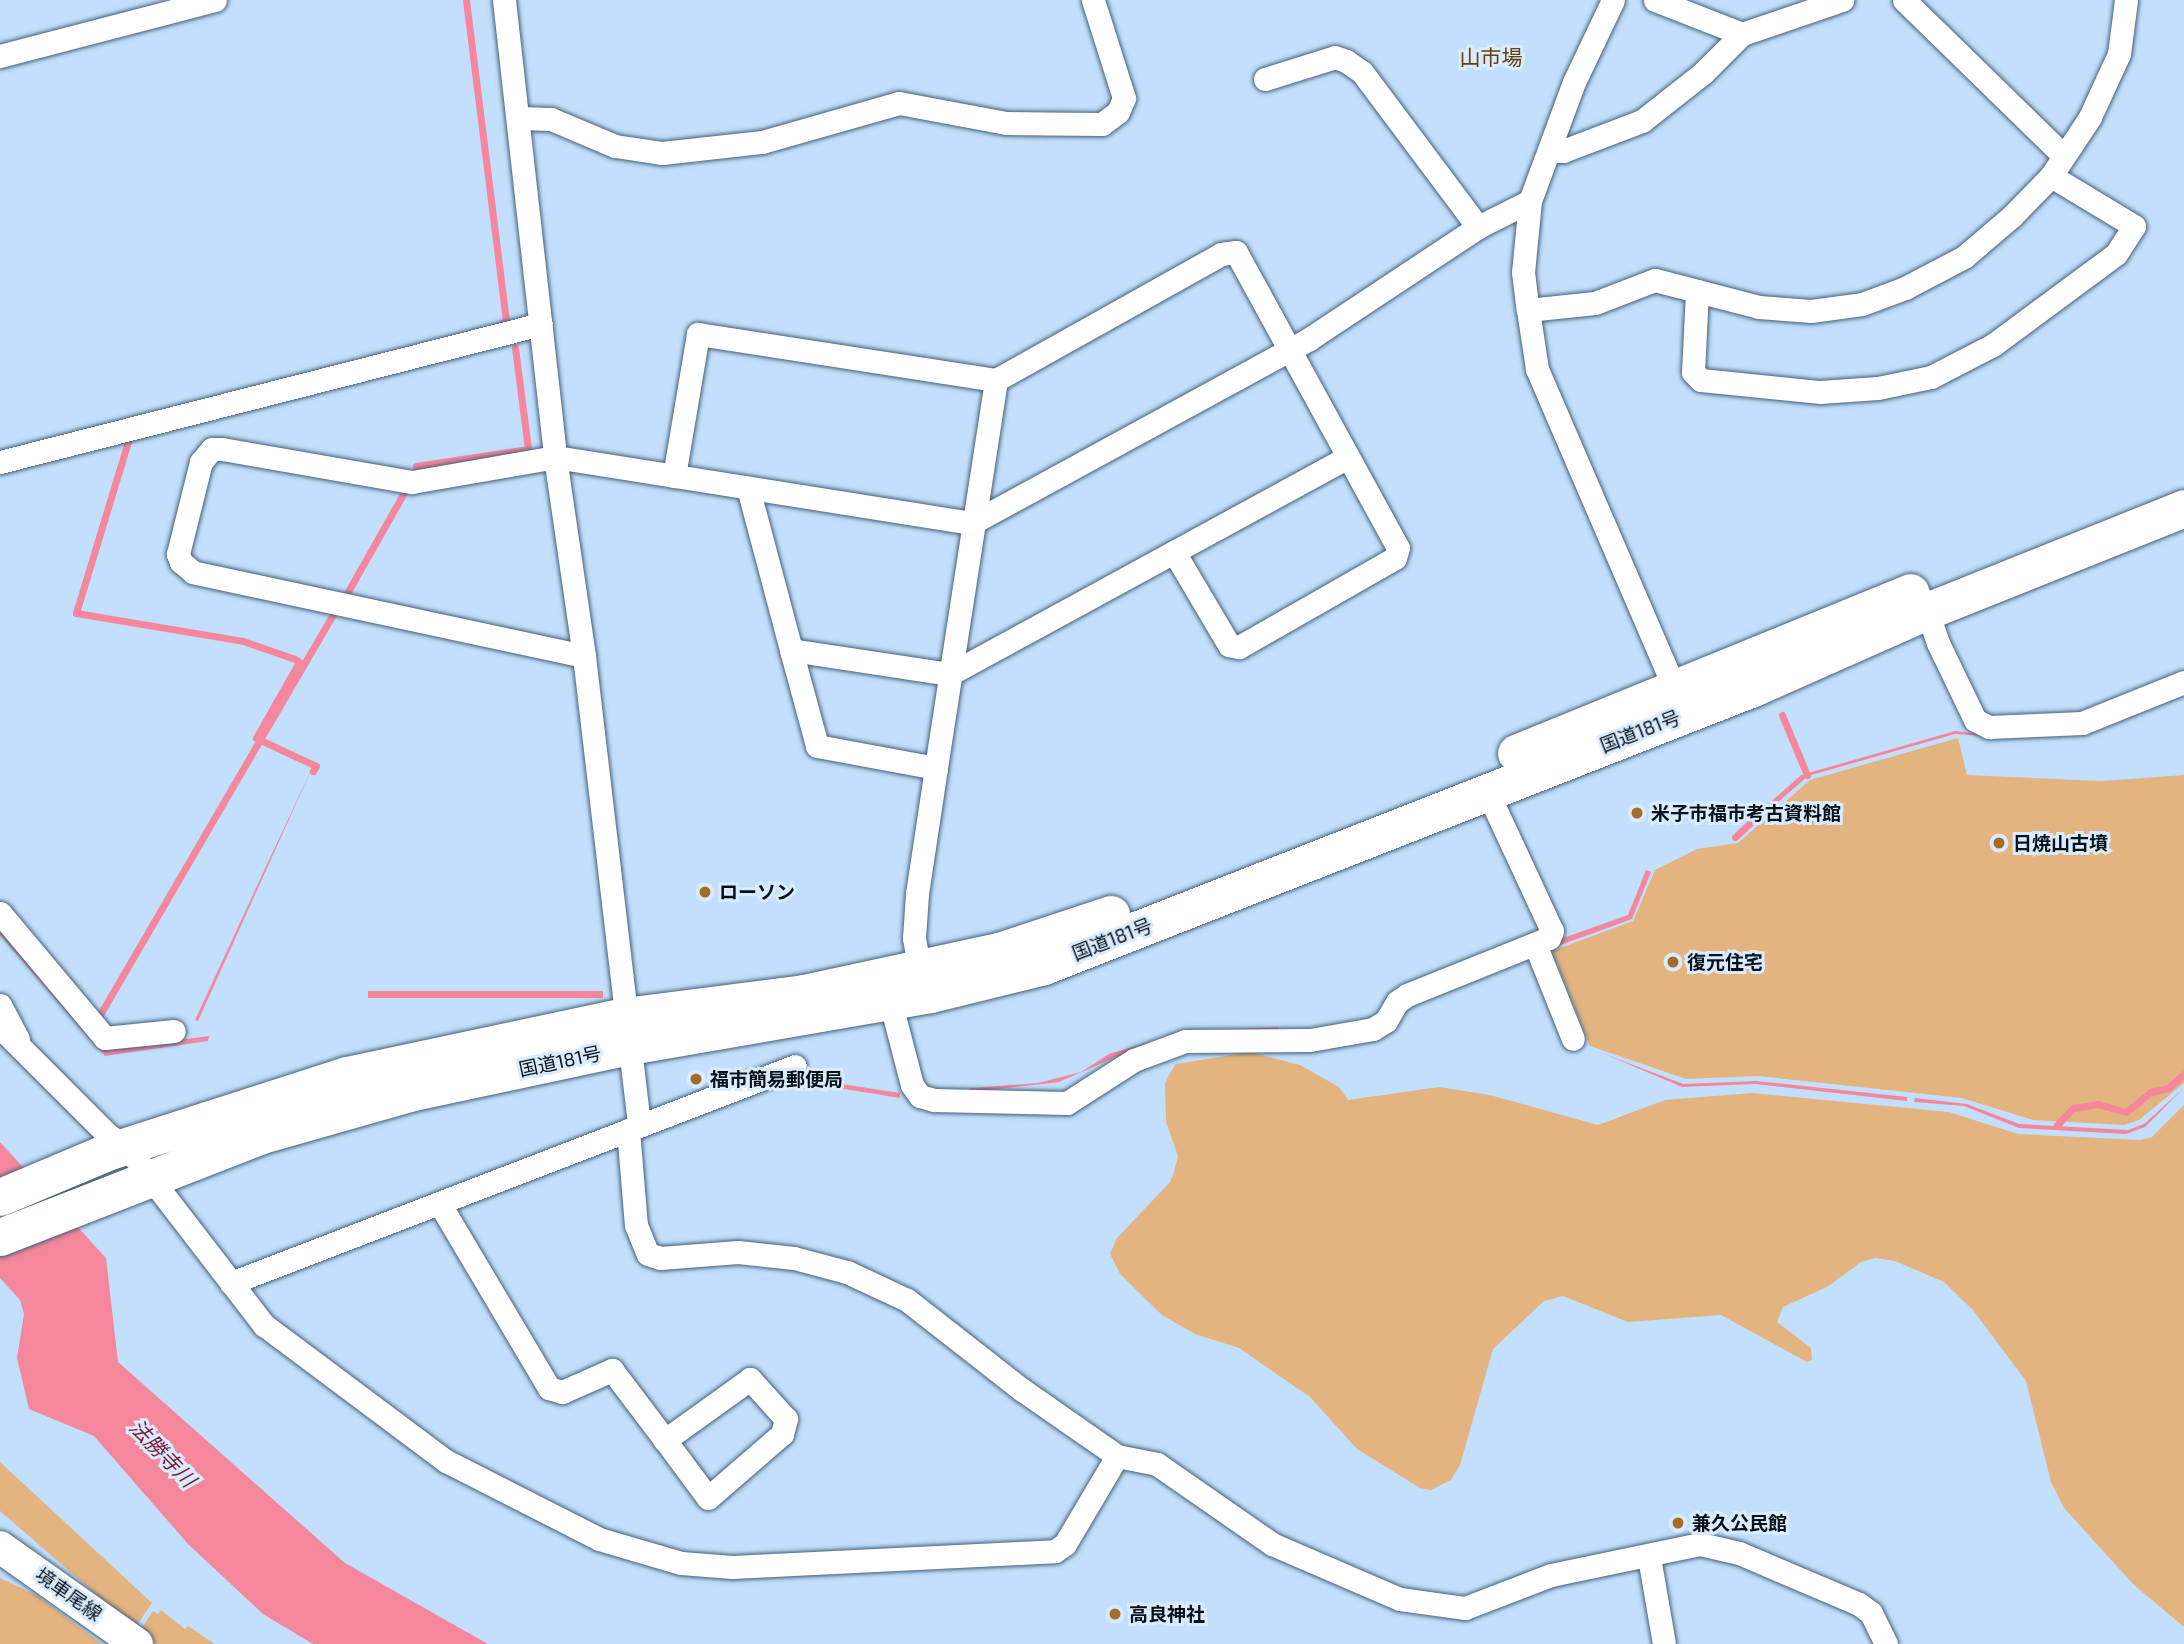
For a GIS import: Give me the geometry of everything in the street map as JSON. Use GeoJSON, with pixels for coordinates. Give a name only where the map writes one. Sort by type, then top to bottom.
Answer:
{"type":"FeatureCollection","features":[{"type":"Feature","properties":{"kind":"highway","name":"国道181号"},"geometry":{"type":"LineString","coordinates":[[0,1237],[262,1135],[627,1031],[999,951],[1089,923],[1680,701],[1923,600],[2184,484]]}},
{"type":"Feature","properties":{"kind":"highway","name":"国道181号"},"geometry":{"type":"LineString","coordinates":[[1923,600],[2184,508]]}},
{"type":"Feature","properties":{"kind":"highway","name":"国道181号"},"geometry":{"type":"LineString","coordinates":[[0,1197],[117,1149],[347,1075],[627,1031],[896,998],[1044,966],[1487,791],[1680,701]]}},
{"type":"Feature","properties":{"kind":"main road","name":"境車尾線"},"geometry":{"type":"LineString","coordinates":[[0,1547],[137,1644]]}},
{"type":"Feature","properties":{"kind":"street"},"geometry":{"type":"LineString","coordinates":[[0,56],[215,0]]}},
{"type":"Feature","properties":{"kind":"street"},"geometry":{"type":"LineString","coordinates":[[505,0],[555,457],[584,656],[627,1031],[636,1226],[648,1254],[660,1258],[738,1252],[794,1258],[847,1272],[907,1300],[1021,1389],[1117,1456],[1157,1464],[1272,1544],[1420,1605],[1465,1608],[1551,1575],[1700,1545],[1739,1553],[1859,1604],[1871,1614],[1886,1644]]}},
{"type":"Feature","properties":{"kind":"street"},"geometry":{"type":"LineString","coordinates":[[520,118],[551,119],[615,146],[662,153],[761,142],[899,103],[1006,123],[1102,124],[1118,112],[1124,98],[1093,0]]}},
{"type":"Feature","properties":{"kind":"street"},"geometry":{"type":"LineString","coordinates":[[1613,0],[1574,82],[1530,201],[1523,272],[1537,369],[1680,701]]}},
{"type":"Feature","properties":{"kind":"street"},"geometry":{"type":"LineString","coordinates":[[1655,0],[1742,34]]}},
{"type":"Feature","properties":{"kind":"street"},"geometry":{"type":"LineString","coordinates":[[1549,151],[1563,151],[1642,121],[1703,74],[1742,34],[1842,0]]}},
{"type":"Feature","properties":{"kind":"street"},"geometry":{"type":"LineString","coordinates":[[1904,0],[2064,156]]}},
{"type":"Feature","properties":{"kind":"street"},"geometry":{"type":"LineString","coordinates":[[1528,310],[1595,303],[1655,280],[1759,307],[1811,311],[1862,304],[1905,288],[1964,257],[2011,218],[2051,176],[2090,117],[2119,54],[2126,0]]}},
{"type":"Feature","properties":{"kind":"street"},"geometry":{"type":"LineString","coordinates":[[1265,79],[1335,57],[1356,66],[1478,228]]}},
{"type":"Feature","properties":{"kind":"street"},"geometry":{"type":"LineString","coordinates":[[1697,291],[1693,372],[1701,380],[1820,392],[1878,388],[1931,377],[1993,345],[2079,285],[2116,254],[2134,226],[2051,176]]}},
{"type":"Feature","properties":{"kind":"street"},"geometry":{"type":"LineString","coordinates":[[584,656],[193,572],[178,554],[201,462],[212,449],[412,482],[555,457],[972,523],[1289,347],[1309,339],[1478,228],[1530,201]]}},
{"type":"Feature","properties":{"kind":"street"},"geometry":{"type":"LineString","coordinates":[[674,476],[698,334],[996,380],[1227,251],[1240,256],[1398,548],[1395,558],[1239,647],[1228,645],[1174,552]]}},
{"type":"Feature","properties":{"kind":"street"},"geometry":{"type":"LineString","coordinates":[[0,462],[541,324]]}},
{"type":"Feature","properties":{"kind":"street"},"geometry":{"type":"LineString","coordinates":[[996,380],[917,894],[914,938],[919,967],[896,998],[895,1029],[912,1085],[920,1096],[989,1104],[1067,1103],[1134,1060],[1185,1041],[1310,1040],[1373,1029],[1385,1021],[1396,1002],[1407,995],[1549,938],[1552,931],[1487,791]]}},
{"type":"Feature","properties":{"kind":"street"},"geometry":{"type":"LineString","coordinates":[[791,650],[950,674],[1348,457]]}},
{"type":"Feature","properties":{"kind":"street"},"geometry":{"type":"LineString","coordinates":[[748,488],[817,746],[936,768]]}},
{"type":"Feature","properties":{"kind":"street"},"geometry":{"type":"LineString","coordinates":[[1923,600],[1975,720],[1989,727],[2082,723],[2184,682]]}},
{"type":"Feature","properties":{"kind":"street"},"geometry":{"type":"LineString","coordinates":[[0,913],[105,1038],[174,1031]]}},
{"type":"Feature","properties":{"kind":"street"},"geometry":{"type":"LineString","coordinates":[[1535,944],[1573,1039]]}},
{"type":"Feature","properties":{"kind":"street"},"geometry":{"type":"LineString","coordinates":[[0,1005],[16,1028],[19,1046]]}},
{"type":"Feature","properties":{"kind":"street"},"geometry":{"type":"LineString","coordinates":[[0,1027],[108,1135],[139,1181],[231,1283],[264,1325],[446,1461],[599,1539],[681,1563],[768,1566],[1055,1551],[1065,1544],[1117,1456]]}},
{"type":"Feature","properties":{"kind":"street"},"geometry":{"type":"LineString","coordinates":[[231,1283],[441,1206],[633,1127],[795,1066]]}},
{"type":"Feature","properties":{"kind":"street"},"geometry":{"type":"LineString","coordinates":[[441,1206],[549,1388],[562,1392],[612,1370],[708,1498],[782,1434],[786,1419],[750,1379],[665,1440]]}},
{"type":"Feature","properties":{"kind":"street"},"geometry":{"type":"LineString","coordinates":[[1649,1557],[1664,1644]]}},
{"type":"Feature","properties":{"kind":"shaded area"},"geometry":{"type":"Polygon","coordinates":[[[1958,738],[1967,775],[2102,781],[2184,775],[2184,1083],[2139,1120],[2124,1125],[2033,1120],[1962,1098],[1758,1076],[1686,1079],[1590,1046],[1552,951],[1633,921],[1655,870],[1697,849],[1738,843],[1810,780],[1958,738]]]}},
{"type":"Feature","properties":{"kind":"shaded area"},"geometry":{"type":"Polygon","coordinates":[[[1250,1052],[1300,1065],[1339,1087],[1348,1100],[1439,1087],[1490,1095],[1598,1125],[1665,1100],[1752,1093],[1949,1112],[2018,1134],[2140,1140],[2152,1137],[2184,1105],[2184,1627],[2134,1585],[2064,1508],[2051,1482],[2026,1381],[1973,1310],[1944,1282],[1895,1261],[1875,1258],[1861,1262],[1827,1287],[1783,1307],[1777,1322],[1811,1348],[1812,1360],[1807,1362],[1721,1315],[1628,1322],[1563,1296],[1544,1301],[1493,1349],[1460,1465],[1451,1480],[1431,1490],[1420,1488],[1357,1449],[1310,1397],[1239,1348],[1195,1334],[1162,1315],[1120,1274],[1110,1254],[1117,1238],[1170,1182],[1174,1172],[1178,1156],[1166,1122],[1165,1083],[1176,1064],[1250,1052]]]}},
{"type":"Feature","properties":{"kind":"shaded area"},"geometry":{"type":"Polygon","coordinates":[[[0,1462],[152,1603],[135,1628],[0,1511],[0,1462]]]}},
{"type":"Feature","properties":{"kind":"shaded area"},"geometry":{"type":"Polygon","coordinates":[[[0,1578],[36,1595],[102,1644],[0,1644],[0,1578]]]}},
{"type":"Feature","properties":{"kind":"shaded area"},"geometry":{"type":"Polygon","coordinates":[[[161,1610],[185,1629],[188,1626],[215,1644],[155,1644],[139,1632],[153,1611],[158,1614],[161,1610]]]}},
{"type":"Feature","properties":{"kind":"water"},"geometry":{"type":"Polygon","coordinates":[[[1955,731],[2014,738],[1955,734],[1808,776],[1769,810],[1765,807],[1801,775],[1955,731]]]}},
{"type":"Feature","properties":{"kind":"water"},"geometry":{"type":"Polygon","coordinates":[[[314,764],[198,1021],[195,1020],[262,875],[314,764]]]}},
{"type":"Feature","properties":{"kind":"water"},"geometry":{"type":"Polygon","coordinates":[[[1646,870],[1651,872],[1632,919],[1555,947],[1552,942],[1628,915],[1646,870]]]}},
{"type":"Feature","properties":{"kind":"water"},"geometry":{"type":"Polygon","coordinates":[[[0,929],[106,1050],[209,1036],[208,1041],[105,1056],[0,935],[0,929]]]}},
{"type":"Feature","properties":{"kind":"water"},"geometry":{"type":"Polygon","coordinates":[[[368,991],[603,991],[603,998],[368,998],[368,991]]]}},
{"type":"Feature","properties":{"kind":"water"},"geometry":{"type":"Polygon","coordinates":[[[1278,1027],[1278,1031],[1183,1035],[1123,1054],[1059,1082],[971,1092],[971,1088],[1038,1083],[1081,1072],[1109,1054],[1183,1032],[1278,1027]]]}},
{"type":"Feature","properties":{"kind":"water"},"geometry":{"type":"Polygon","coordinates":[[[1602,1053],[1683,1084],[1756,1081],[1907,1097],[1907,1101],[1756,1084],[1682,1087],[1602,1053]]]}},
{"type":"Feature","properties":{"kind":"water"},"geometry":{"type":"Polygon","coordinates":[[[810,1067],[822,1081],[900,1093],[900,1098],[820,1085],[805,1071],[810,1067]]]}},
{"type":"Feature","properties":{"kind":"water"},"geometry":{"type":"Polygon","coordinates":[[[2184,1088],[2145,1127],[2126,1134],[2019,1128],[1964,1106],[1914,1102],[1915,1098],[1967,1104],[2019,1124],[2128,1130],[2144,1124],[2184,1088]]]}},
{"type":"Feature","properties":{"kind":"water","name":"法勝寺川"},"geometry":{"type":"Polygon","coordinates":[[[0,1142],[106,1258],[118,1362],[345,1563],[488,1644],[313,1644],[263,1614],[188,1544],[94,1436],[29,1409],[17,1358],[24,1314],[20,1300],[0,1278],[0,1142]]]}},
{"type":"Feature","properties":{"kind":"waterway"},"geometry":{"type":"LineString","coordinates":[[466,0],[506,322],[499,325]]}},
{"type":"Feature","properties":{"kind":"waterway"},"geometry":{"type":"LineString","coordinates":[[416,466],[528,449],[515,348]]}},
{"type":"Feature","properties":{"kind":"waterway"},"geometry":{"type":"LineString","coordinates":[[130,435],[76,613],[243,641],[295,659],[299,662],[256,738],[316,766],[313,771]]}},
{"type":"Feature","properties":{"kind":"waterway"},"geometry":{"type":"LineString","coordinates":[[346,595],[406,489]]}},
{"type":"Feature","properties":{"kind":"waterway"},"geometry":{"type":"LineString","coordinates":[[98,1018],[335,611]]}},
{"type":"Feature","properties":{"kind":"waterway"},"geometry":{"type":"LineString","coordinates":[[1782,715],[1807,775]]}},
{"type":"Feature","properties":{"kind":"waterway"},"geometry":{"type":"LineString","coordinates":[[1735,837],[1752,821]]}},
{"type":"Feature","properties":{"kind":"waterway"},"geometry":{"type":"LineString","coordinates":[[2057,1125],[2073,1108],[2098,1104],[2126,1112],[2151,1092],[2168,1088],[2184,1074]]}},
{"type":"Feature","properties":{"kind":"place","name":"米子市福市考古資料館"},"geometry":{"type":"Point","coordinates":[1637,813]}},
{"type":"Feature","properties":{"kind":"place","name":"日焼山古墳"},"geometry":{"type":"Point","coordinates":[1999,843]}},
{"type":"Feature","properties":{"kind":"place","name":"ローソン"},"geometry":{"type":"Point","coordinates":[705,892]}},
{"type":"Feature","properties":{"kind":"place","name":"復元住宅"},"geometry":{"type":"Point","coordinates":[1673,962]}},
{"type":"Feature","properties":{"kind":"place","name":"福市簡易郵便局"},"geometry":{"type":"Point","coordinates":[696,1079]}},
{"type":"Feature","properties":{"kind":"place","name":"兼久公民館"},"geometry":{"type":"Point","coordinates":[1678,1523]}},
{"type":"Feature","properties":{"kind":"place","name":"高良神社"},"geometry":{"type":"Point","coordinates":[1115,1614]}},
{"type":"Feature","properties":{"kind":"district","name":"山市場"},"geometry":{"type":"Point","coordinates":[1491,57]}}]}
